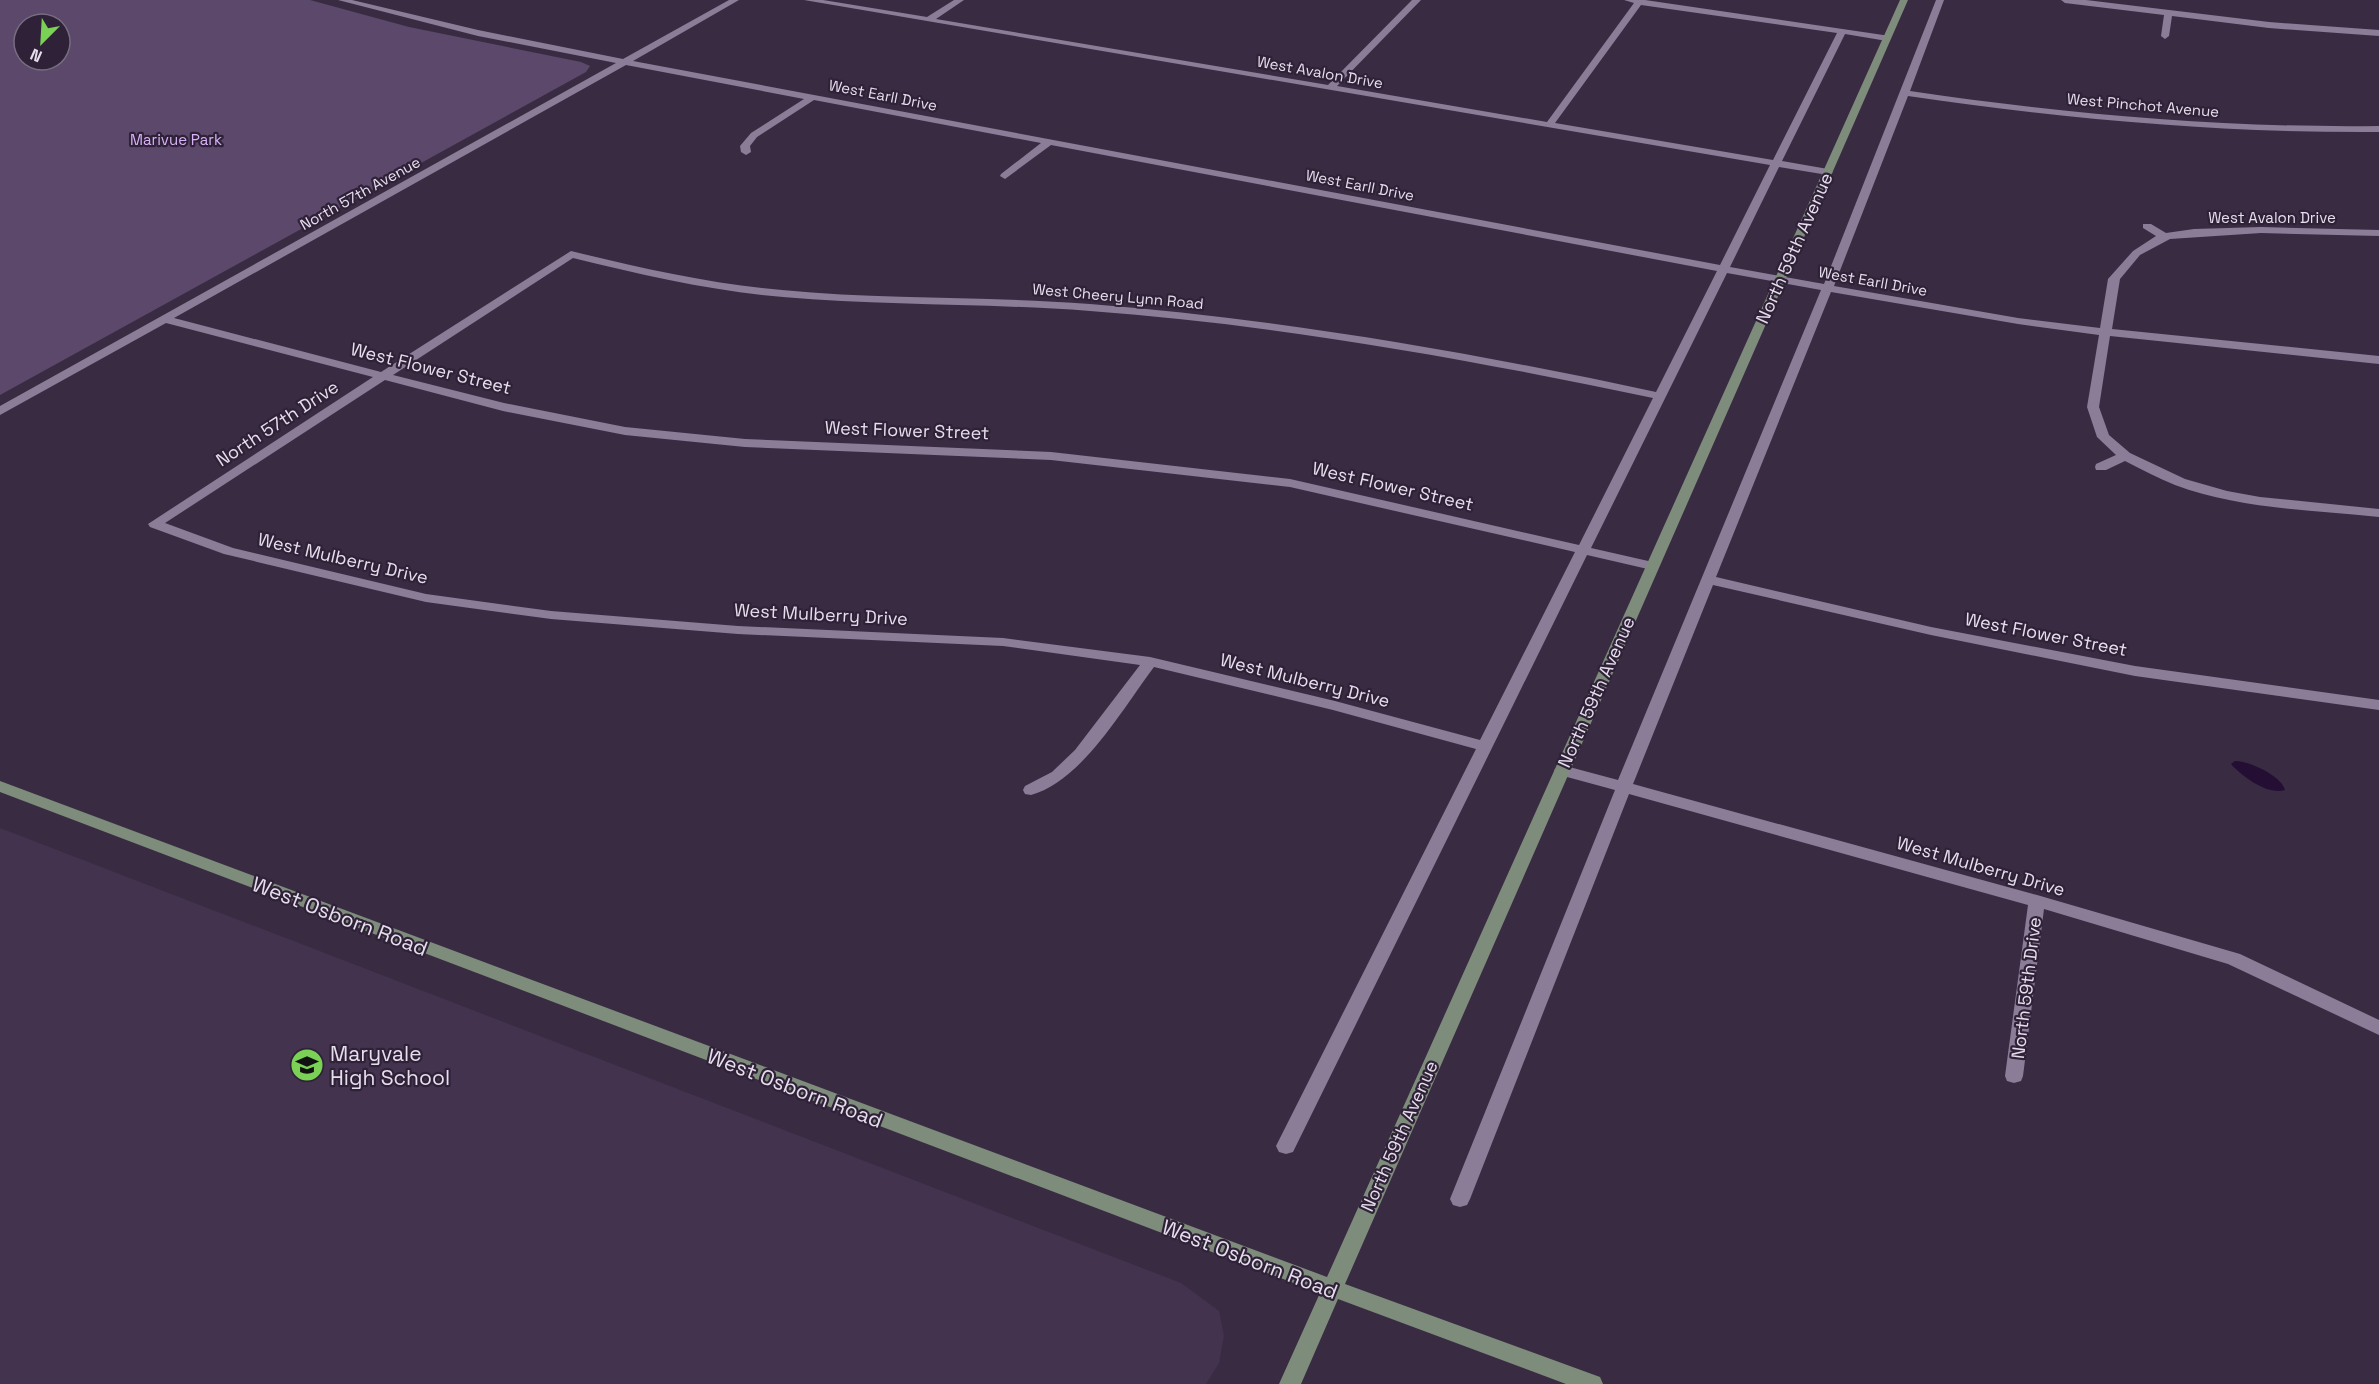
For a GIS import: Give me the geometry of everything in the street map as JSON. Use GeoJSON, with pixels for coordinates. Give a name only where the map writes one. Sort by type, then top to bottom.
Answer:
{"type":"FeatureCollection","features":[{"type":"Feature","properties":{"kind":"main road","name":"North 59th Avenue"},"geometry":{"type":"LineString","coordinates":[[1290,1384],[1904,0]]}},
{"type":"Feature","properties":{"kind":"main road","name":"West Osborn Road"},"geometry":{"type":"LineString","coordinates":[[0,786],[420,947],[1331,1289],[1592,1384]]}},
{"type":"Feature","properties":{"kind":"street","name":"West Earll Drive"},"geometry":{"type":"LineString","coordinates":[[342,0],[478,33],[625,62],[1826,288],[2007,319],[2106,332],[2379,360]]}},
{"type":"Feature","properties":{"kind":"street","name":"North 57th Avenue"},"geometry":{"type":"LineString","coordinates":[[0,411],[735,0]]}},
{"type":"Feature","properties":{"kind":"street","name":"West Avalon Drive"},"geometry":{"type":"LineString","coordinates":[[808,0],[1828,172]]}},
{"type":"Feature","properties":{"kind":"street"},"geometry":{"type":"LineString","coordinates":[[929,20],[960,0]]}},
{"type":"Feature","properties":{"kind":"street"},"geometry":{"type":"LineString","coordinates":[[1330,88],[1417,0]]}},
{"type":"Feature","properties":{"kind":"street"},"geometry":{"type":"LineString","coordinates":[[1628,0],[1887,38]]}},
{"type":"Feature","properties":{"kind":"street"},"geometry":{"type":"LineString","coordinates":[[1460,1199],[1624,786],[1710,580],[1905,93],[1940,0]]}},
{"type":"Feature","properties":{"kind":"street"},"geometry":{"type":"LineString","coordinates":[[2065,0],[2168,14],[2379,33]]}},
{"type":"Feature","properties":{"kind":"street"},"geometry":{"type":"LineString","coordinates":[[1549,125],[1639,2]]}},
{"type":"Feature","properties":{"kind":"street"},"geometry":{"type":"LineString","coordinates":[[2165,36],[2168,14]]}},
{"type":"Feature","properties":{"kind":"street"},"geometry":{"type":"LineString","coordinates":[[1287,1146],[1842,31]]}},
{"type":"Feature","properties":{"kind":"street","name":"West Pinchot Avenue"},"geometry":{"type":"LineString","coordinates":[[1905,93],[2013,110],[2177,125],[2267,129],[2379,129]]}},
{"type":"Feature","properties":{"kind":"street"},"geometry":{"type":"LineString","coordinates":[[746,152],[745,146],[754,135],[813,97]]}},
{"type":"Feature","properties":{"kind":"street"},"geometry":{"type":"LineString","coordinates":[[1005,176],[1049,142]]}},
{"type":"Feature","properties":{"kind":"street"},"geometry":{"type":"LineString","coordinates":[[2147,226],[2165,237]]}},
{"type":"Feature","properties":{"kind":"street","name":"West Avalon Drive"},"geometry":{"type":"LineString","coordinates":[[2106,332],[2114,279],[2121,266],[2139,251],[2165,237],[2240,230],[2379,233]]}},
{"type":"Feature","properties":{"kind":"street","name":"North 57th Drive"},"geometry":{"type":"LineString","coordinates":[[155,524],[571,254]]}},
{"type":"Feature","properties":{"kind":"street","name":"West Cheery Lynn Road"},"geometry":{"type":"LineString","coordinates":[[571,254],[643,273],[808,296],[1087,307],[1290,327],[1520,365],[1660,396]]}},
{"type":"Feature","properties":{"kind":"street","name":"West Flower Street"},"geometry":{"type":"LineString","coordinates":[[165,320],[504,407],[625,431],[745,443],[1051,456],[1290,483],[1652,566]]}},
{"type":"Feature","properties":{"kind":"street"},"geometry":{"type":"LineString","coordinates":[[2106,332],[2093,407],[2103,437],[2125,456],[2180,482],[2225,495],[2260,501],[2379,513]]}},
{"type":"Feature","properties":{"kind":"street"},"geometry":{"type":"LineString","coordinates":[[2101,467],[2125,456]]}},
{"type":"Feature","properties":{"kind":"street","name":"West Mulberry Drive"},"geometry":{"type":"LineString","coordinates":[[155,524],[229,551],[426,598],[551,615],[738,630],[1003,642],[1150,662],[1335,706],[1486,747]]}},
{"type":"Feature","properties":{"kind":"street","name":"West Flower Street"},"geometry":{"type":"LineString","coordinates":[[1710,580],[1931,631],[2134,671],[2379,705]]}},
{"type":"Feature","properties":{"kind":"street"},"geometry":{"type":"LineString","coordinates":[[1032,790],[1058,776],[1081,754],[1150,662]]}},
{"type":"Feature","properties":{"kind":"street","name":"West Mulberry Drive"},"geometry":{"type":"LineString","coordinates":[[1562,770],[2037,901],[2234,959],[2379,1028]]}},
{"type":"Feature","properties":{"kind":"street","name":"North 59th Drive"},"geometry":{"type":"LineString","coordinates":[[2014,1076],[2037,901]]}},
{"type":"Feature","properties":{"kind":"shaded area"},"geometry":{"type":"Polygon","coordinates":[[[2235,761],[2249,764],[2272,775],[2285,790],[2271,790],[2255,783],[2231,764],[2235,761]]]}},
{"type":"Feature","properties":{"kind":"shaded area","name":"Maryvale High School"},"geometry":{"type":"Polygon","coordinates":[[[0,828],[1181,1283],[1219,1311],[1224,1336],[1219,1363],[1206,1384],[0,1384],[0,828]]]}},
{"type":"Feature","properties":{"kind":"green space","name":"Marivue Park"},"geometry":{"type":"Polygon","coordinates":[[[0,0],[310,0],[409,27],[581,62],[590,66],[586,72],[0,395],[0,0]]]}},
{"type":"Feature","properties":{"kind":"place","name":"Maryvale High School"},"geometry":{"type":"Point","coordinates":[307,1065]}}]}
